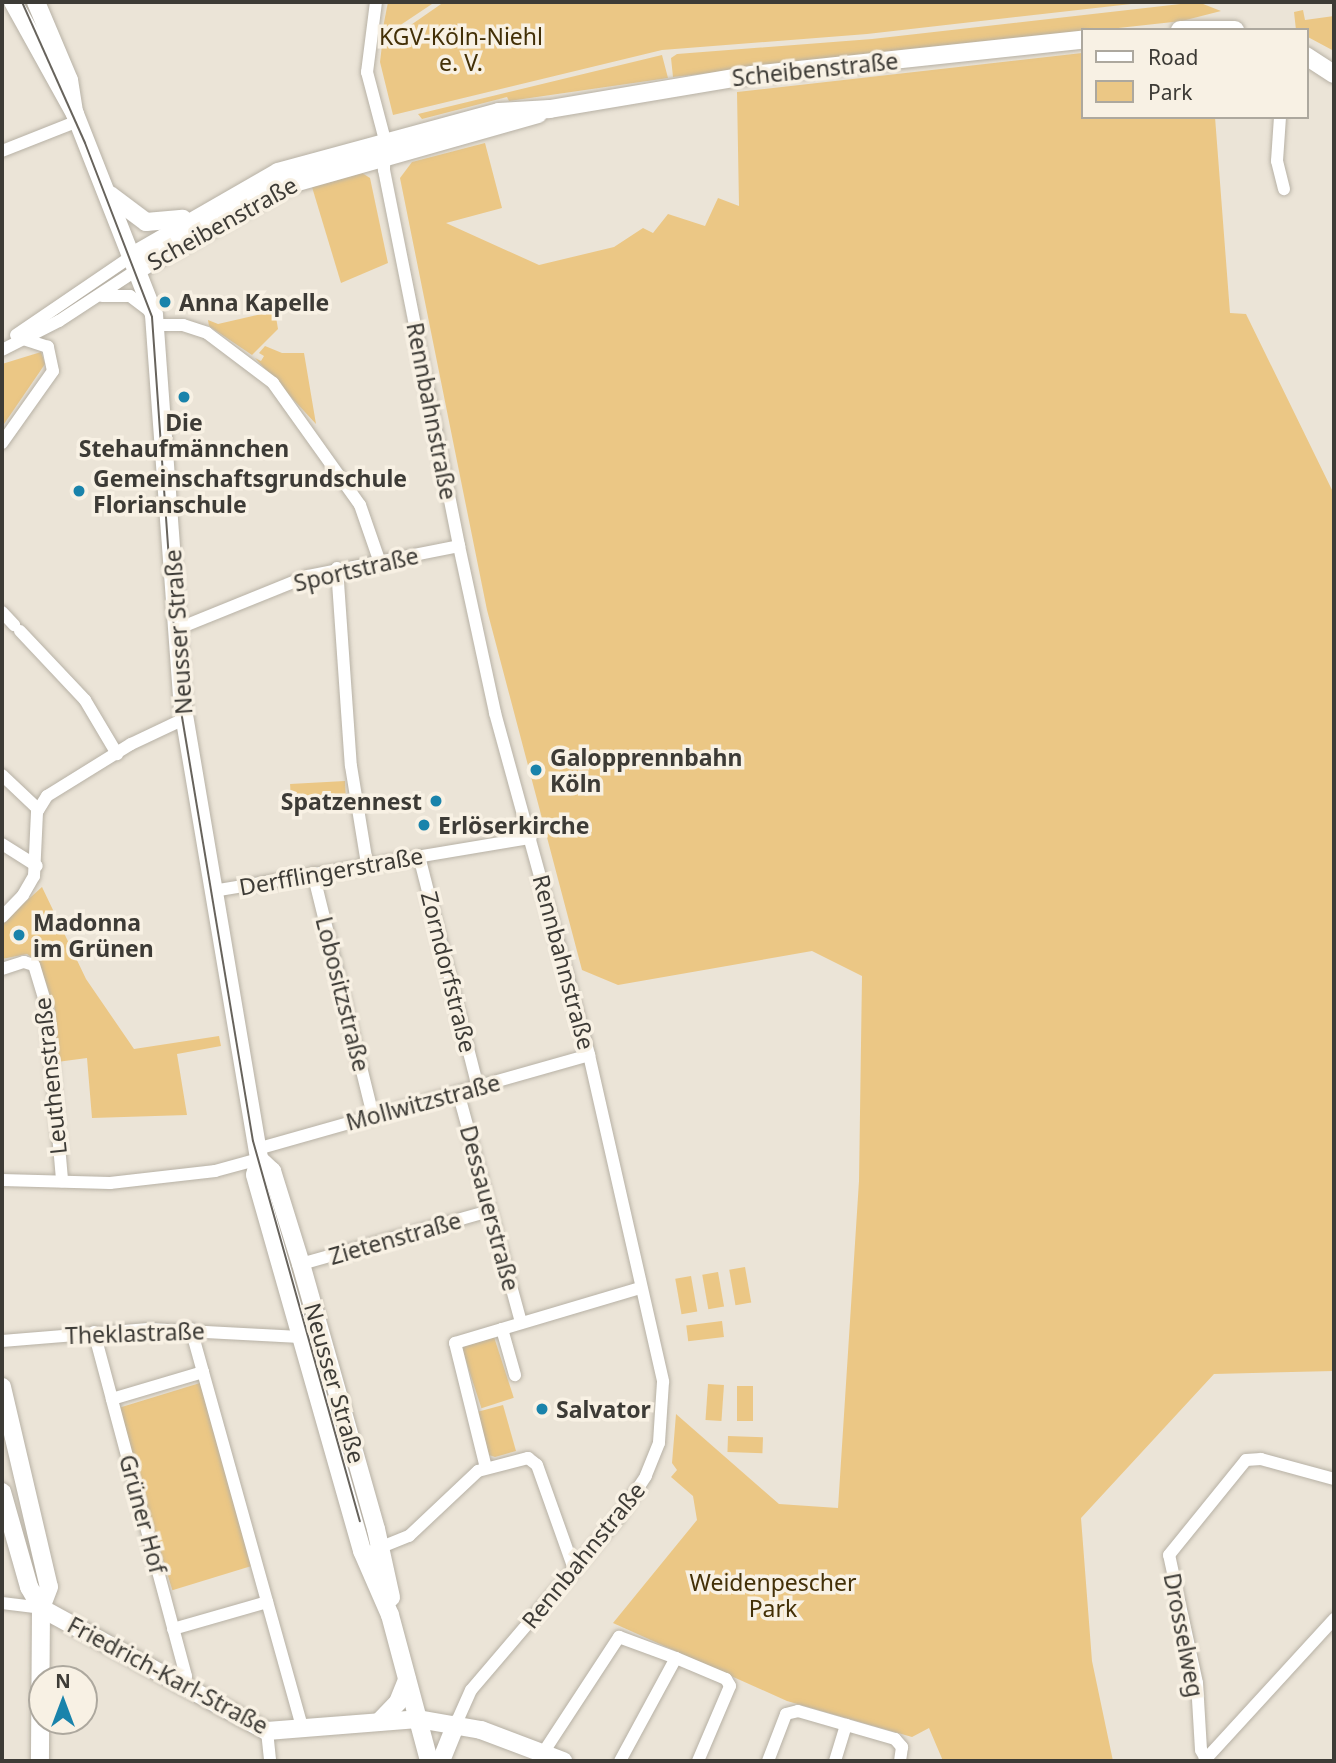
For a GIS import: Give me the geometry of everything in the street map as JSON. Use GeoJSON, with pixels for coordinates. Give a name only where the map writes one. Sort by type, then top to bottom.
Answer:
{"type":"FeatureCollection","features":[{"type":"Feature","properties":{"kind":"main road","name":"Neusser Straße"},"geometry":{"type":"LineString","coordinates":[[13,2],[76,118],[155,320],[184,719],[258,1154],[255,1175],[300,1337],[371,1550],[429,1761]]}},
{"type":"Feature","properties":{"kind":"main road","name":"Neusser Straße"},"geometry":{"type":"LineString","coordinates":[[36,2],[69,80],[76,118]]}},
{"type":"Feature","properties":{"kind":"main road","name":"Scheibenstraße"},"geometry":{"type":"LineString","coordinates":[[134,263],[270,192],[385,148],[499,112],[550,109],[752,75],[1080,40]]}},
{"type":"Feature","properties":{"kind":"main road"},"geometry":{"type":"LineString","coordinates":[[1308,60],[1334,74]]}},
{"type":"Feature","properties":{"kind":"main road","name":"Scheibenstraße"},"geometry":{"type":"LineString","coordinates":[[134,263],[194,217],[278,172],[385,148]]}},
{"type":"Feature","properties":{"kind":"main road","name":"Scheibenstraße"},"geometry":{"type":"LineString","coordinates":[[106,191],[146,222],[194,217]]}},
{"type":"Feature","properties":{"kind":"main road","name":"Neusser Straße"},"geometry":{"type":"LineString","coordinates":[[258,1154],[272,1171],[301,1264],[371,1550]]}},
{"type":"Feature","properties":{"kind":"main road"},"geometry":{"type":"LineString","coordinates":[[3,1393],[49,1587],[41,1608],[40,1761]]}},
{"type":"Feature","properties":{"kind":"main road"},"geometry":{"type":"LineString","coordinates":[[2,1492],[29,1587],[41,1608]]}},
{"type":"Feature","properties":{"kind":"main road","name":"Friedrich-Karl-Straße"},"geometry":{"type":"LineString","coordinates":[[41,1608],[267,1731],[418,1719],[456,1724],[563,1761]]}},
{"type":"Feature","properties":{"kind":"main road"},"geometry":{"type":"LineString","coordinates":[[379,1722],[398,1702],[407,1680]]}},
{"type":"Feature","properties":{"kind":"main road"},"geometry":{"type":"LineString","coordinates":[[441,1761],[456,1724]]}},
{"type":"Feature","properties":{"kind":"street"},"geometry":{"type":"LineString","coordinates":[[376,2],[367,70],[385,148]]}},
{"type":"Feature","properties":{"kind":"street"},"geometry":{"type":"LineString","coordinates":[[2,151],[76,118]]}},
{"type":"Feature","properties":{"kind":"street"},"geometry":{"type":"LineString","coordinates":[[1280,119],[1277,162],[1284,189]]}},
{"type":"Feature","properties":{"kind":"street","name":"Rennbahnstraße"},"geometry":{"type":"LineString","coordinates":[[385,148],[384,170],[495,713],[589,1055],[663,1381],[657,1454],[618,1518],[471,1690],[456,1724]]}},
{"type":"Feature","properties":{"kind":"street"},"geometry":{"type":"LineString","coordinates":[[2,350],[98,297],[134,263]]}},
{"type":"Feature","properties":{"kind":"street"},"geometry":{"type":"LineString","coordinates":[[2,342],[134,263]]}},
{"type":"Feature","properties":{"kind":"street"},"geometry":{"type":"LineString","coordinates":[[98,297],[130,296],[155,320],[207,333],[273,383],[360,505],[379,560]]}},
{"type":"Feature","properties":{"kind":"street"},"geometry":{"type":"LineString","coordinates":[[2,443],[53,371],[48,347],[24,339]]}},
{"type":"Feature","properties":{"kind":"street","name":"Sportstraße"},"geometry":{"type":"LineString","coordinates":[[177,629],[337,568],[459,546]]}},
{"type":"Feature","properties":{"kind":"street"},"geometry":{"type":"LineString","coordinates":[[337,568],[351,766],[367,864]]}},
{"type":"Feature","properties":{"kind":"street"},"geometry":{"type":"LineString","coordinates":[[2,612],[85,700],[117,754]]}},
{"type":"Feature","properties":{"kind":"street"},"geometry":{"type":"LineString","coordinates":[[2,917],[28,890],[37,866],[38,809],[54,790],[184,719]]}},
{"type":"Feature","properties":{"kind":"street"},"geometry":{"type":"LineString","coordinates":[[2,775],[38,809]]}},
{"type":"Feature","properties":{"kind":"street","name":"Derfflingerstraße"},"geometry":{"type":"LineString","coordinates":[[213,891],[531,838]]}},
{"type":"Feature","properties":{"kind":"street"},"geometry":{"type":"LineString","coordinates":[[2,844],[37,866]]}},
{"type":"Feature","properties":{"kind":"street","name":"Zorndorfstraße"},"geometry":{"type":"LineString","coordinates":[[419,856],[478,1087]]}},
{"type":"Feature","properties":{"kind":"street","name":"Lobositzstraße"},"geometry":{"type":"LineString","coordinates":[[313,873],[373,1115]]}},
{"type":"Feature","properties":{"kind":"street","name":"Leuthenstraße"},"geometry":{"type":"LineString","coordinates":[[2,969],[24,961],[34,964],[46,1004],[62,1181]]}},
{"type":"Feature","properties":{"kind":"street","name":"Mollwitzstraße"},"geometry":{"type":"LineString","coordinates":[[2,1180],[62,1181],[78,1184],[157,1178],[258,1154],[373,1115],[589,1055]]}},
{"type":"Feature","properties":{"kind":"street","name":"Dessauerstraße"},"geometry":{"type":"LineString","coordinates":[[458,1092],[521,1323]]}},
{"type":"Feature","properties":{"kind":"street","name":"Zietenstraße"},"geometry":{"type":"LineString","coordinates":[[301,1264],[490,1211]]}},
{"type":"Feature","properties":{"kind":"street"},"geometry":{"type":"LineString","coordinates":[[486,1468],[453,1347],[521,1323],[640,1288]]}},
{"type":"Feature","properties":{"kind":"street"},"geometry":{"type":"LineString","coordinates":[[269,1333],[293,1314]]}},
{"type":"Feature","properties":{"kind":"street"},"geometry":{"type":"LineString","coordinates":[[191,1329],[303,1730]]}},
{"type":"Feature","properties":{"kind":"street","name":"Theklastraße"},"geometry":{"type":"LineString","coordinates":[[2,1341],[94,1332],[191,1329],[300,1337]]}},
{"type":"Feature","properties":{"kind":"street"},"geometry":{"type":"LineString","coordinates":[[502,1329],[515,1375]]}},
{"type":"Feature","properties":{"kind":"street","name":"Grüner Hof"},"geometry":{"type":"LineString","coordinates":[[94,1332],[187,1676],[184,1684]]}},
{"type":"Feature","properties":{"kind":"street"},"geometry":{"type":"LineString","coordinates":[[112,1399],[203,1373]]}},
{"type":"Feature","properties":{"kind":"street"},"geometry":{"type":"LineString","coordinates":[[371,1550],[409,1536],[473,1474],[523,1458],[535,1462],[574,1569]]}},
{"type":"Feature","properties":{"kind":"street","name":"Drosselweg"},"geometry":{"type":"LineString","coordinates":[[1205,1760],[1201,1750],[1197,1683],[1169,1555],[1246,1460],[1261,1459],[1334,1479]]}},
{"type":"Feature","properties":{"kind":"street"},"geometry":{"type":"LineString","coordinates":[[173,1629],[267,1602]]}},
{"type":"Feature","properties":{"kind":"street"},"geometry":{"type":"LineString","coordinates":[[2,1603],[41,1608]]}},
{"type":"Feature","properties":{"kind":"street"},"geometry":{"type":"LineString","coordinates":[[1205,1760],[1334,1619]]}},
{"type":"Feature","properties":{"kind":"street"},"geometry":{"type":"LineString","coordinates":[[544,1753],[620,1637],[726,1679],[730,1686],[698,1761]]}},
{"type":"Feature","properties":{"kind":"street"},"geometry":{"type":"LineString","coordinates":[[620,1761],[676,1658]]}},
{"type":"Feature","properties":{"kind":"street"},"geometry":{"type":"LineString","coordinates":[[768,1761],[786,1714],[798,1711],[895,1739],[902,1747],[900,1761]]}},
{"type":"Feature","properties":{"kind":"street"},"geometry":{"type":"LineString","coordinates":[[835,1761],[846,1725]]}},
{"type":"Feature","properties":{"kind":"street"},"geometry":{"type":"LineString","coordinates":[[267,1731],[270,1761]]}},
{"type":"Feature","properties":{"kind":"green space"},"geometry":{"type":"Polygon","coordinates":[[[388,2],[435,2],[381,38],[388,2]]]}},
{"type":"Feature","properties":{"kind":"green space","name":"KGV-Köln-Niehl e. V."},"geometry":{"type":"Polygon","coordinates":[[[444,2],[1131,4],[867,34],[662,50],[393,115],[380,62],[382,45],[444,2]]]}},
{"type":"Feature","properties":{"kind":"green space"},"geometry":{"type":"Polygon","coordinates":[[[1198,2],[1221,11],[1182,21],[1118,28],[1080,28],[1080,32],[673,77],[671,58],[677,54],[872,39],[1198,2]]]}},
{"type":"Feature","properties":{"kind":"green space"},"geometry":{"type":"Polygon","coordinates":[[[1303,10],[1305,20],[1334,16],[1334,51],[1308,37],[1308,28],[1296,28],[1294,12],[1303,10]]]}},
{"type":"Feature","properties":{"kind":"green space","name":"Weidenpescher Park"},"geometry":{"type":"Polygon","coordinates":[[[1080,53],[1080,119],[1215,119],[1230,313],[1246,314],[1334,494],[1334,1371],[1214,1374],[1081,1518],[1092,1661],[1113,1761],[943,1761],[929,1728],[912,1737],[787,1701],[613,1623],[697,1520],[693,1496],[671,1477],[677,1470],[672,1463],[676,1414],[779,1504],[838,1508],[859,1181],[862,976],[812,951],[618,985],[582,970],[487,610],[400,178],[412,162],[485,143],[502,208],[446,223],[539,265],[614,247],[643,228],[653,233],[668,214],[705,226],[718,198],[739,206],[737,92],[1080,53]]]}},
{"type":"Feature","properties":{"kind":"green space"},"geometry":{"type":"Polygon","coordinates":[[[662,55],[668,78],[509,101],[507,97],[422,119],[418,114],[662,55]]]}},
{"type":"Feature","properties":{"kind":"green space"},"geometry":{"type":"Polygon","coordinates":[[[362,173],[370,178],[388,263],[341,283],[312,187],[362,173]]]}},
{"type":"Feature","properties":{"kind":"green space"},"geometry":{"type":"Polygon","coordinates":[[[275,311],[278,329],[252,355],[209,326],[208,320],[218,324],[275,311]]]}},
{"type":"Feature","properties":{"kind":"green space"},"geometry":{"type":"Polygon","coordinates":[[[265,346],[282,353],[304,353],[316,424],[255,358],[261,361],[264,356],[259,353],[265,346]]]}},
{"type":"Feature","properties":{"kind":"green space"},"geometry":{"type":"Polygon","coordinates":[[[41,352],[45,364],[2,427],[2,364],[41,352]]]}},
{"type":"Feature","properties":{"kind":"green space"},"geometry":{"type":"Polygon","coordinates":[[[345,781],[346,801],[291,804],[290,784],[345,781]]]}},
{"type":"Feature","properties":{"kind":"green space"},"geometry":{"type":"Polygon","coordinates":[[[42,887],[86,979],[134,1049],[219,1036],[221,1046],[177,1054],[187,1115],[92,1118],[87,1058],[57,1062],[55,1009],[39,963],[27,954],[2,959],[2,923],[42,887]]]}},
{"type":"Feature","properties":{"kind":"green space"},"geometry":{"type":"Polygon","coordinates":[[[745,1267],[751,1302],[735,1305],[729,1270],[745,1267]]]}},
{"type":"Feature","properties":{"kind":"green space"},"geometry":{"type":"Polygon","coordinates":[[[718,1272],[724,1306],[708,1309],[702,1275],[718,1272]]]}},
{"type":"Feature","properties":{"kind":"green space"},"geometry":{"type":"Polygon","coordinates":[[[691,1276],[697,1311],[681,1314],[675,1279],[691,1276]]]}},
{"type":"Feature","properties":{"kind":"green space"},"geometry":{"type":"Polygon","coordinates":[[[722,1321],[724,1337],[688,1341],[686,1325],[722,1321]]]}},
{"type":"Feature","properties":{"kind":"green space"},"geometry":{"type":"Polygon","coordinates":[[[494,1337],[514,1398],[481,1408],[462,1348],[494,1337]]]}},
{"type":"Feature","properties":{"kind":"green space"},"geometry":{"type":"Polygon","coordinates":[[[200,1383],[256,1565],[172,1590],[117,1408],[200,1383]]]}},
{"type":"Feature","properties":{"kind":"green space"},"geometry":{"type":"Polygon","coordinates":[[[708,1384],[724,1385],[721,1421],[705,1420],[708,1384]]]}},
{"type":"Feature","properties":{"kind":"green space"},"geometry":{"type":"Polygon","coordinates":[[[737,1386],[753,1386],[753,1421],[737,1421],[737,1386]]]}},
{"type":"Feature","properties":{"kind":"green space"},"geometry":{"type":"Polygon","coordinates":[[[503,1405],[516,1451],[495,1457],[489,1455],[477,1412],[503,1405]]]}},
{"type":"Feature","properties":{"kind":"green space"},"geometry":{"type":"Polygon","coordinates":[[[728,1436],[763,1437],[762,1453],[727,1452],[728,1436]]]}},
{"type":"Feature","properties":{"kind":"tram line"},"geometry":{"type":"LineString","coordinates":[[22,2],[85,143],[152,317],[179,699],[253,1141],[360,1521]]}},
{"type":"Feature","properties":{"kind":"place","name":"Anna Kapelle"},"geometry":{"type":"Point","coordinates":[165,302]}},
{"type":"Feature","properties":{"kind":"place","name":"Die Stehaufmännchen"},"geometry":{"type":"Point","coordinates":[184,397]}},
{"type":"Feature","properties":{"kind":"place","name":"Gemeinschaftsgrundschule Florianschule"},"geometry":{"type":"Point","coordinates":[79,491]}},
{"type":"Feature","properties":{"kind":"place","name":"Galopprennbahn Köln"},"geometry":{"type":"Point","coordinates":[536,770]}},
{"type":"Feature","properties":{"kind":"place","name":"Spatzennest"},"geometry":{"type":"Point","coordinates":[436,801]}},
{"type":"Feature","properties":{"kind":"place","name":"Erlöserkirche"},"geometry":{"type":"Point","coordinates":[424,825]}},
{"type":"Feature","properties":{"kind":"place","name":"Madonna im Grünen"},"geometry":{"type":"Point","coordinates":[19,935]}},
{"type":"Feature","properties":{"kind":"place","name":"Salvator"},"geometry":{"type":"Point","coordinates":[542,1409]}}]}
